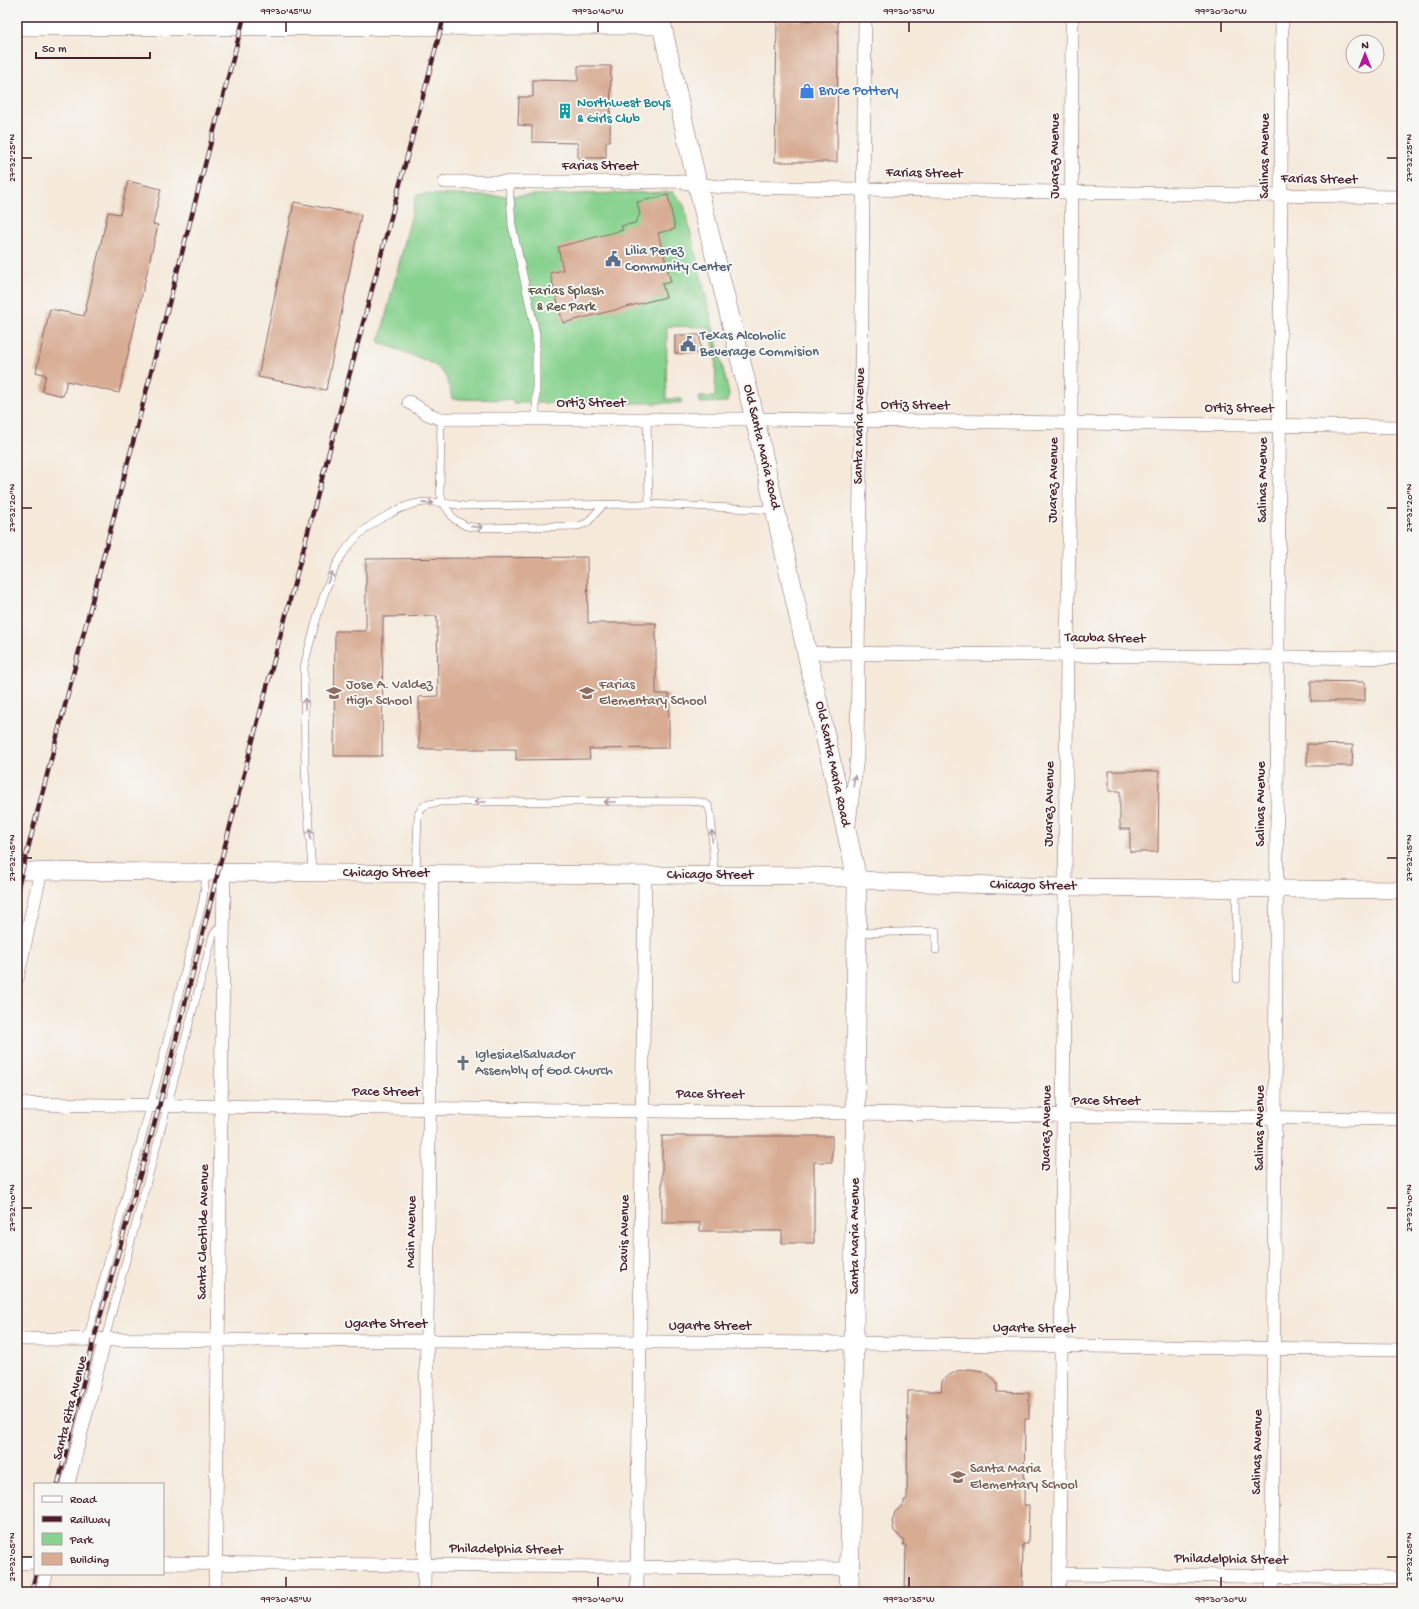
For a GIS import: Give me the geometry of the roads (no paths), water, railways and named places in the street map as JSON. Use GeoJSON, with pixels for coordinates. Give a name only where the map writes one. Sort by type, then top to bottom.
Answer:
{"type":"FeatureCollection","features":[{"type":"Feature","properties":{"kind":"main road","name":"Old Santa Maria Road"},"geometry":{"type":"LineString","coordinates":[[661,22],[697,183],[776,510],[857,879]]}},
{"type":"Feature","properties":{"kind":"main road","name":"Santa Maria Avenue"},"geometry":{"type":"LineString","coordinates":[[849,1592],[854,1343],[857,879]]}},
{"type":"Feature","properties":{"kind":"street","name":"Juarez Avenue"},"geometry":{"type":"LineString","coordinates":[[1059,1592],[1070,424],[1072,17]]}},
{"type":"Feature","properties":{"kind":"street","name":"Salinas Avenue"},"geometry":{"type":"LineString","coordinates":[[1272,1592],[1275,1348],[1282,17]]}},
{"type":"Feature","properties":{"kind":"street","name":"Santa Maria Avenue"},"geometry":{"type":"LineString","coordinates":[[848,834],[857,757],[865,18]]}},
{"type":"Feature","properties":{"kind":"street"},"geometry":{"type":"LineString","coordinates":[[17,27],[661,22]]}},
{"type":"Feature","properties":{"kind":"street","name":"Farias Street"},"geometry":{"type":"LineString","coordinates":[[445,182],[674,181],[720,187],[1402,197]]}},
{"type":"Feature","properties":{"kind":"street","name":"Ortiz Street"},"geometry":{"type":"LineString","coordinates":[[409,402],[428,414],[441,419],[755,420],[1402,427]]}},
{"type":"Feature","properties":{"kind":"street","name":"Tacuba Street"},"geometry":{"type":"LineString","coordinates":[[808,652],[1402,658]]}},
{"type":"Feature","properties":{"kind":"street","name":"Chicago Street"},"geometry":{"type":"LineString","coordinates":[[17,871],[424,872],[822,876],[887,882],[1065,887],[1402,890]]}},
{"type":"Feature","properties":{"kind":"street"},"geometry":{"type":"LineString","coordinates":[[17,978],[41,871]]}},
{"type":"Feature","properties":{"kind":"street","name":"Santa Cleotilde Avenue"},"geometry":{"type":"LineString","coordinates":[[215,1592],[224,872]]}},
{"type":"Feature","properties":{"kind":"street","name":"Main Avenue"},"geometry":{"type":"LineString","coordinates":[[424,872],[429,1109],[424,1592]]}},
{"type":"Feature","properties":{"kind":"street","name":"Davis Avenue"},"geometry":{"type":"LineString","coordinates":[[638,1592],[645,875]]}},
{"type":"Feature","properties":{"kind":"street","name":"Pace Street"},"geometry":{"type":"LineString","coordinates":[[17,1104],[150,1107],[1402,1119]]}},
{"type":"Feature","properties":{"kind":"street","name":"Ugarte Street"},"geometry":{"type":"LineString","coordinates":[[17,1339],[854,1343],[1402,1350]]}},
{"type":"Feature","properties":{"kind":"street","name":"Santa Rita Avenue"},"geometry":{"type":"LineString","coordinates":[[68,1483],[105,1339]]}},
{"type":"Feature","properties":{"kind":"street"},"geometry":{"type":"LineString","coordinates":[[17,1564],[34,1562]]}},
{"type":"Feature","properties":{"kind":"street","name":"Philadelphia Street"},"geometry":{"type":"LineString","coordinates":[[164,1563],[849,1569]]}},
{"type":"Feature","properties":{"kind":"street","name":"Philadelphia Street"},"geometry":{"type":"LineString","coordinates":[[1059,1574],[1402,1578]]}},
{"type":"Feature","properties":{"kind":"street"},"geometry":{"type":"LineString","coordinates":[[42,1592],[46,1575]]}},
{"type":"Feature","properties":{"kind":"lane"},"geometry":{"type":"LineString","coordinates":[[509,182],[512,225],[536,334],[536,419]]}},
{"type":"Feature","properties":{"kind":"lane"},"geometry":{"type":"LineString","coordinates":[[441,419],[440,492],[443,503],[454,519],[466,526],[482,528],[578,526],[590,520],[603,505]]}},
{"type":"Feature","properties":{"kind":"lane"},"geometry":{"type":"LineString","coordinates":[[647,420],[648,504]]}},
{"type":"Feature","properties":{"kind":"lane"},"geometry":{"type":"LineString","coordinates":[[312,872],[305,768],[304,668],[325,589],[332,572],[350,544],[363,531],[381,518],[397,510],[418,503],[443,503],[464,506],[648,504],[776,510]]}},
{"type":"Feature","properties":{"kind":"lane"},"geometry":{"type":"LineString","coordinates":[[424,872],[418,816],[420,809],[426,804],[448,802],[683,801],[701,802],[708,805],[711,815],[714,875]]}},
{"type":"Feature","properties":{"kind":"lane"},"geometry":{"type":"LineString","coordinates":[[87,1339],[150,1107],[202,900],[206,872]]}},
{"type":"Feature","properties":{"kind":"lane"},"geometry":{"type":"LineString","coordinates":[[1236,888],[1236,979]]}},
{"type":"Feature","properties":{"kind":"lane"},"geometry":{"type":"LineString","coordinates":[[105,1339],[213,936],[223,921]]}},
{"type":"Feature","properties":{"kind":"lane"},"geometry":{"type":"LineString","coordinates":[[857,933],[936,932],[936,950]]}},
{"type":"Feature","properties":{"kind":"railway"},"geometry":{"type":"LineString","coordinates":[[17,891],[244,17]]}},
{"type":"Feature","properties":{"kind":"railway"},"geometry":{"type":"LineString","coordinates":[[58,1483],[94,1339],[159,1107],[218,872],[444,17]]}},
{"type":"Feature","properties":{"kind":"railway"},"geometry":{"type":"LineString","coordinates":[[31,1592],[36,1575]]}},
{"type":"Feature","properties":{"kind":"place","name":"Bruce Pottery"},"geometry":{"type":"Point","coordinates":[807,91]}},
{"type":"Feature","properties":{"kind":"place","name":"Northwest Boys & Girls Club"},"geometry":{"type":"Point","coordinates":[565,111]}},
{"type":"Feature","properties":{"kind":"place","name":"Lilia Perez Community Center"},"geometry":{"type":"Point","coordinates":[613,259]}},
{"type":"Feature","properties":{"kind":"place","name":"Texas Alcoholic Beverage Commision"},"geometry":{"type":"Point","coordinates":[688,344]}},
{"type":"Feature","properties":{"kind":"place","name":"Jose A. Valdez High School"},"geometry":{"type":"Point","coordinates":[334,693]}},
{"type":"Feature","properties":{"kind":"place","name":"Farias Elementary School"},"geometry":{"type":"Point","coordinates":[587,693]}},
{"type":"Feature","properties":{"kind":"place","name":"IglesiaelSalvador Assembly of God Church"},"geometry":{"type":"Point","coordinates":[463,1063]}},
{"type":"Feature","properties":{"kind":"place","name":"Santa Maria Elementary School"},"geometry":{"type":"Point","coordinates":[958,1477]}},
{"type":"Feature","properties":{"kind":"park label","name":"Farias Splash & Rec Park"},"geometry":{"type":"Point","coordinates":[566,300]}}]}
